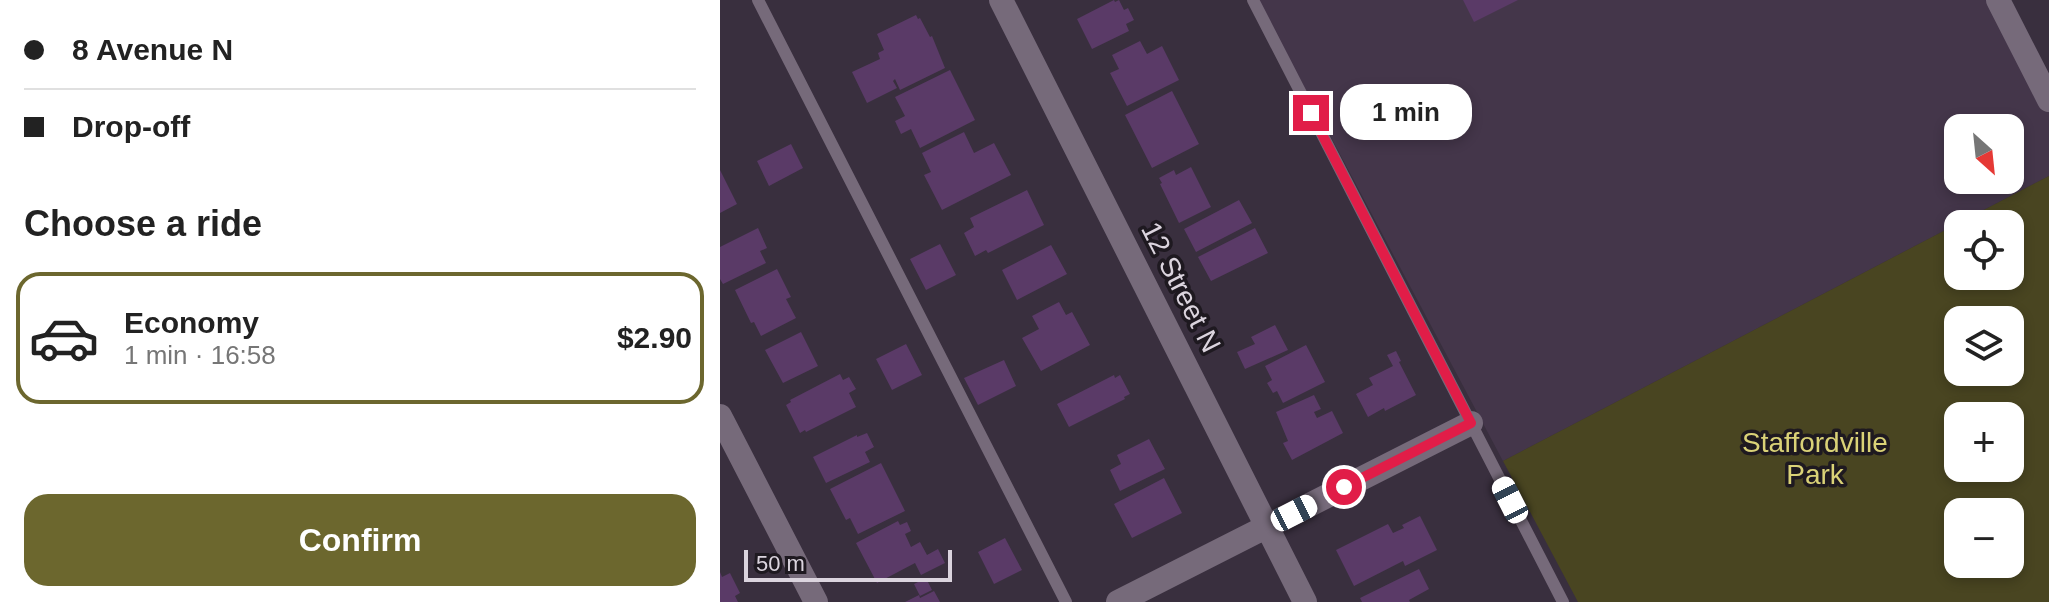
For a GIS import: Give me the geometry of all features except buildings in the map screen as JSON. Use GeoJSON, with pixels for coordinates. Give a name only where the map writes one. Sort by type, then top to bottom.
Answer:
{"type":"FeatureCollection","features":[{"type":"Feature","properties":{"kind":"street","name":"12 Street N"},"geometry":{"type":"LineString","coordinates":[[1001,0],[1305,602]]}},
{"type":"Feature","properties":{"kind":"street"},"geometry":{"type":"LineString","coordinates":[[1998,0],[2049,100]]}},
{"type":"Feature","properties":{"kind":"street"},"geometry":{"type":"LineString","coordinates":[[720,416],[816,602]]}},
{"type":"Feature","properties":{"kind":"street"},"geometry":{"type":"LineString","coordinates":[[1118,602],[1471,423]]}},
{"type":"Feature","properties":{"kind":"lane"},"geometry":{"type":"LineString","coordinates":[[758,0],[1066,602]]}},
{"type":"Feature","properties":{"kind":"lane"},"geometry":{"type":"LineString","coordinates":[[1253,0],[1563,602]]}},
{"type":"Feature","properties":{"kind":"shaded area"},"geometry":{"type":"Polygon","coordinates":[[[1258,0],[1998,0],[2049,100],[2049,176],[2024,189],[2024,114],[1944,114],[1944,194],[2015,194],[1984,210],[1944,210],[1944,231],[1503,461],[1258,0]]]}},
{"type":"Feature","properties":{"kind":"green space","name":"Staffordville Park"},"geometry":{"type":"Polygon","coordinates":[[[2049,176],[2049,602],[1578,602],[1503,461],[1944,231],[1944,290],[2024,290],[2024,210],[1984,210],[2015,194],[2024,194],[2024,189],[2049,176]]]}},
{"type":"Feature","properties":{"kind":"route"},"geometry":{"type":"LineString","coordinates":[[1311,113],[1471,423],[1344,487]]}}]}
